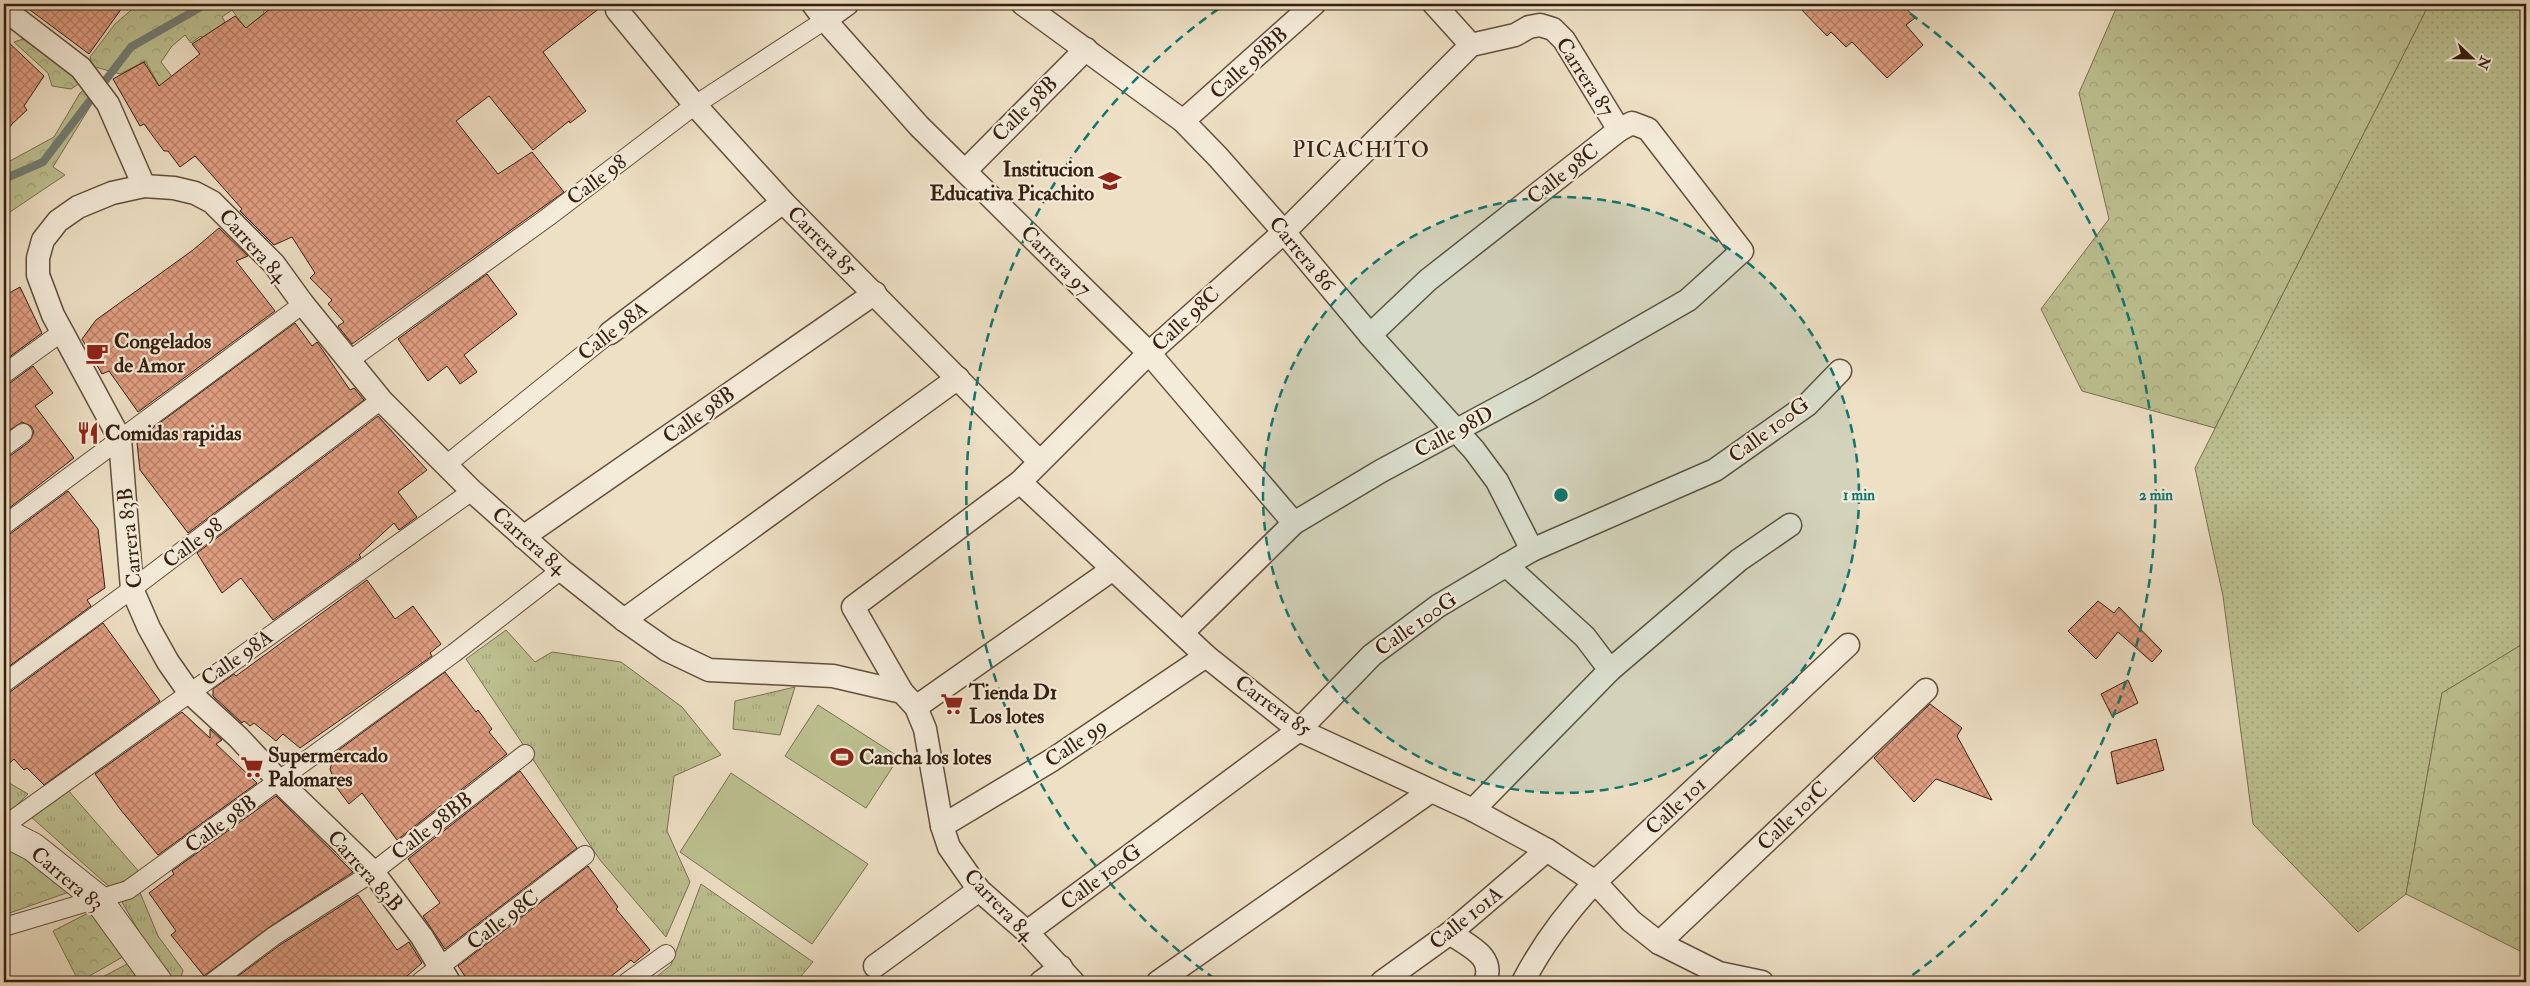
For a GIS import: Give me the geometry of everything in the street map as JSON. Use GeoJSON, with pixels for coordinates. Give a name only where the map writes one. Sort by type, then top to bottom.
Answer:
{"type":"FeatureCollection","features":[{"type":"Feature","properties":{"kind":"street","name":"Calle 98"},"geometry":{"type":"LineString","coordinates":[[350,360],[548,217],[819,12],[847,4]]}},
{"type":"Feature","properties":{"kind":"street","name":"Carrera 86"},"geometry":{"type":"LineString","coordinates":[[1023,4],[1183,121],[1284,232],[1370,335],[1457,430],[1497,481],[1532,550]]}},
{"type":"Feature","properties":{"kind":"street","name":"Calle 98BB"},"geometry":{"type":"LineString","coordinates":[[1183,121],[1314,4]]}},
{"type":"Feature","properties":{"kind":"street"},"geometry":{"type":"LineString","coordinates":[[1434,4],[1471,45]]}},
{"type":"Feature","properties":{"kind":"street"},"geometry":{"type":"LineString","coordinates":[[4,9],[72,59],[93,84],[108,104],[144,186]]}},
{"type":"Feature","properties":{"kind":"street","name":"Carrera 85"},"geometry":{"type":"LineString","coordinates":[[617,10],[696,105],[782,202],[875,293],[1039,461]]}},
{"type":"Feature","properties":{"kind":"street","name":"Carrera 97"},"geometry":{"type":"LineString","coordinates":[[819,12],[919,126],[1149,353],[1294,523]]}},
{"type":"Feature","properties":{"kind":"street","name":"Carrera 87"},"geometry":{"type":"LineString","coordinates":[[1471,45],[1515,35],[1529,26],[1540,25],[1553,28],[1564,40],[1619,130],[1632,123],[1648,129],[1742,251]]}},
{"type":"Feature","properties":{"kind":"street","name":"Calle 98C"},"geometry":{"type":"LineString","coordinates":[[909,699],[853,607],[1020,482],[1149,353],[1284,232],[1471,45]]}},
{"type":"Feature","properties":{"kind":"street","name":"Calle 98B"},"geometry":{"type":"LineString","coordinates":[[965,170],[1086,49]]}},
{"type":"Feature","properties":{"kind":"street","name":"Calle 98C"},"geometry":{"type":"LineString","coordinates":[[1370,335],[1428,280],[1619,130]]}},
{"type":"Feature","properties":{"kind":"street","name":"Carrera 84"},"geometry":{"type":"LineString","coordinates":[[43,240],[58,221],[78,207],[112,193],[144,186],[174,188],[194,193],[212,202],[274,264],[303,304],[381,400],[472,491],[561,570],[624,620],[667,650],[709,670],[833,676],[909,699],[925,729],[942,826],[949,847],[979,890],[1026,932],[1067,975]]}},
{"type":"Feature","properties":{"kind":"street","name":"Calle 98A"},"geometry":{"type":"LineString","coordinates":[[446,465],[610,333],[782,202]]}},
{"type":"Feature","properties":{"kind":"street","name":"Carrera 83B"},"geometry":{"type":"LineString","coordinates":[[43,240],[38,258],[38,275],[62,332],[120,439],[132,589],[168,662],[189,692],[238,737],[279,781],[373,872],[422,937],[445,974]]}},
{"type":"Feature","properties":{"kind":"street","name":"Calle 98D"},"geometry":{"type":"LineString","coordinates":[[1182,633],[1294,523],[1381,471],[1536,388],[1688,300],[1742,251]]}},
{"type":"Feature","properties":{"kind":"street","name":"Calle 98B"},"geometry":{"type":"LineString","coordinates":[[523,537],[875,293]]}},
{"type":"Feature","properties":{"kind":"street"},"geometry":{"type":"LineString","coordinates":[[4,525],[303,304]]}},
{"type":"Feature","properties":{"kind":"street"},"geometry":{"type":"LineString","coordinates":[[4,374],[62,332]]}},
{"type":"Feature","properties":{"kind":"street","name":"Calle 100G"},"geometry":{"type":"LineString","coordinates":[[1026,932],[1299,730],[1372,656],[1438,606],[1532,550],[1716,470],[1807,405],[1840,371]]}},
{"type":"Feature","properties":{"kind":"street"},"geometry":{"type":"LineString","coordinates":[[624,620],[958,378]]}},
{"type":"Feature","properties":{"kind":"street","name":"Calle 98"},"geometry":{"type":"LineString","coordinates":[[4,683],[132,589],[381,400]]}},
{"type":"Feature","properties":{"kind":"street"},"geometry":{"type":"LineString","coordinates":[[4,447],[23,433]]}},
{"type":"Feature","properties":{"kind":"street","name":"Carrera 85"},"geometry":{"type":"LineString","coordinates":[[1020,482],[1206,656],[1299,730],[1473,810],[1547,850],[1594,882],[1631,920],[1659,943],[1718,978],[1762,982]]}},
{"type":"Feature","properties":{"kind":"street","name":"Calle 98A"},"geometry":{"type":"LineString","coordinates":[[4,826],[472,491]]}},
{"type":"Feature","properties":{"kind":"street"},"geometry":{"type":"LineString","coordinates":[[1473,810],[1610,670],[1739,560],[1790,525]]}},
{"type":"Feature","properties":{"kind":"street"},"geometry":{"type":"LineString","coordinates":[[1506,565],[1585,637],[1610,670]]}},
{"type":"Feature","properties":{"kind":"street"},"geometry":{"type":"LineString","coordinates":[[909,699],[1113,569]]}},
{"type":"Feature","properties":{"kind":"street","name":"Calle 98B"},"geometry":{"type":"LineString","coordinates":[[4,927],[128,890],[454,653],[561,570]]}},
{"type":"Feature","properties":{"kind":"street","name":"Calle 101"},"geometry":{"type":"LineString","coordinates":[[1523,982],[1537,955],[1565,914],[1594,882],[1848,645]]}},
{"type":"Feature","properties":{"kind":"street","name":"Calle 99"},"geometry":{"type":"LineString","coordinates":[[942,826],[1052,760],[1206,656]]}},
{"type":"Feature","properties":{"kind":"street","name":"Calle 101C"},"geometry":{"type":"LineString","coordinates":[[1659,943],[1926,690]]}},
{"type":"Feature","properties":{"kind":"street","name":"Calle 98BB"},"geometry":{"type":"LineString","coordinates":[[213,982],[274,936],[373,872],[525,754]]}},
{"type":"Feature","properties":{"kind":"street"},"geometry":{"type":"LineString","coordinates":[[1158,982],[1430,791]]}},
{"type":"Feature","properties":{"kind":"street","name":"Carrera 83"},"geometry":{"type":"LineString","coordinates":[[4,832],[33,848],[96,898],[158,982]]}},
{"type":"Feature","properties":{"kind":"street","name":"Calle 101A"},"geometry":{"type":"LineString","coordinates":[[1382,982],[1450,933],[1547,850]]}},
{"type":"Feature","properties":{"kind":"street","name":"Calle 98C"},"geometry":{"type":"LineString","coordinates":[[420,982],[445,974],[585,856]]}},
{"type":"Feature","properties":{"kind":"street"},"geometry":{"type":"LineString","coordinates":[[875,966],[979,890]]}},
{"type":"Feature","properties":{"kind":"street"},"geometry":{"type":"LineString","coordinates":[[1450,933],[1485,958],[1489,973],[1485,982]]}},
{"type":"Feature","properties":{"kind":"street"},"geometry":{"type":"LineString","coordinates":[[627,982],[666,954]]}},
{"type":"Feature","properties":{"kind":"street"},"geometry":{"type":"LineString","coordinates":[[1041,982],[1067,975]]}},
{"type":"Feature","properties":{"kind":"green space"},"geometry":{"type":"Polygon","coordinates":[[[138,4],[273,4],[263,12],[275,29],[251,36],[232,10],[222,17],[225,22],[220,26],[209,47],[201,36],[191,43],[185,35],[172,46],[161,62],[173,78],[160,87],[145,61],[120,74],[92,66],[90,57],[115,24],[138,4]]]}},
{"type":"Feature","properties":{"kind":"green space"},"geometry":{"type":"Polygon","coordinates":[[[2118,4],[2429,4],[2215,428],[2082,391],[2041,309],[2109,219],[2079,93],[2118,4]]]}},
{"type":"Feature","properties":{"kind":"green space"},"geometry":{"type":"Polygon","coordinates":[[[2429,4],[2526,4],[2526,642],[2442,693],[2406,894],[2358,932],[2253,824],[2223,596],[2195,468],[2429,4]]]}},
{"type":"Feature","properties":{"kind":"green space"},"geometry":{"type":"Polygon","coordinates":[[[23,39],[64,64],[83,81],[71,89],[52,86],[48,73],[14,42],[23,39]]]}},
{"type":"Feature","properties":{"kind":"green space"},"geometry":{"type":"Polygon","coordinates":[[[85,89],[93,96],[91,105],[53,167],[65,175],[4,216],[4,162],[10,161],[54,137],[80,93],[85,89]]]}},
{"type":"Feature","properties":{"kind":"green space"},"geometry":{"type":"Polygon","coordinates":[[[506,630],[535,662],[552,652],[621,662],[682,707],[721,755],[674,776],[667,831],[690,882],[666,937],[600,860],[466,659],[506,630]]]}},
{"type":"Feature","properties":{"kind":"green space"},"geometry":{"type":"Polygon","coordinates":[[[2526,642],[2526,952],[2524,953],[2406,894],[2442,693],[2526,642]]]}},
{"type":"Feature","properties":{"kind":"green space"},"geometry":{"type":"Polygon","coordinates":[[[795,687],[780,735],[733,729],[735,701],[795,687]]]}},
{"type":"Feature","properties":{"kind":"green space","name":"Cancha los lotes"},"geometry":{"type":"Polygon","coordinates":[[[818,705],[899,757],[866,808],[785,756],[818,705]]]}},
{"type":"Feature","properties":{"kind":"green space"},"geometry":{"type":"Polygon","coordinates":[[[731,773],[868,864],[812,944],[680,852],[731,773]]]}},
{"type":"Feature","properties":{"kind":"green space"},"geometry":{"type":"Polygon","coordinates":[[[4,780],[28,794],[10,812],[4,809],[4,780]]]}},
{"type":"Feature","properties":{"kind":"green space"},"geometry":{"type":"Polygon","coordinates":[[[67,789],[141,874],[113,890],[30,816],[67,789]]]}},
{"type":"Feature","properties":{"kind":"green space"},"geometry":{"type":"Polygon","coordinates":[[[4,843],[72,891],[4,915],[4,843]]]}},
{"type":"Feature","properties":{"kind":"green space"},"geometry":{"type":"Polygon","coordinates":[[[701,884],[813,962],[796,982],[650,982],[671,965],[701,884]]]}},
{"type":"Feature","properties":{"kind":"green space"},"geometry":{"type":"Polygon","coordinates":[[[139,890],[158,936],[183,970],[180,982],[168,982],[122,902],[139,890]]]}},
{"type":"Feature","properties":{"kind":"green space"},"geometry":{"type":"Polygon","coordinates":[[[92,911],[126,955],[79,982],[53,931],[92,911]]]}},
{"type":"Feature","properties":{"kind":"green space"},"geometry":{"type":"Polygon","coordinates":[[[131,962],[146,982],[93,982],[131,962]]]}},
{"type":"Feature","properties":{"kind":"building"},"geometry":{"type":"Polygon","coordinates":[[[22,4],[106,4],[103,7],[122,8],[89,54],[22,4]]]}},
{"type":"Feature","properties":{"kind":"building"},"geometry":{"type":"Polygon","coordinates":[[[276,4],[605,4],[543,52],[586,111],[570,123],[569,121],[533,150],[489,96],[456,121],[498,174],[532,152],[564,192],[352,344],[338,326],[344,322],[328,304],[332,300],[310,278],[315,273],[292,237],[274,245],[240,211],[242,209],[195,156],[180,167],[168,151],[164,151],[144,124],[140,126],[113,79],[144,62],[159,86],[200,54],[192,44],[235,16],[246,28],[276,4]]]}},
{"type":"Feature","properties":{"kind":"building"},"geometry":{"type":"Polygon","coordinates":[[[1796,4],[1902,4],[1915,18],[1906,25],[1923,45],[1887,78],[1852,42],[1846,47],[1831,32],[1827,36],[1796,4]]]}},
{"type":"Feature","properties":{"kind":"building"},"geometry":{"type":"Polygon","coordinates":[[[4,38],[44,76],[24,106],[27,110],[12,124],[4,135],[4,38]]]}},
{"type":"Feature","properties":{"kind":"building"},"geometry":{"type":"Polygon","coordinates":[[[219,228],[248,256],[236,261],[275,311],[138,412],[109,371],[102,374],[82,339],[96,320],[193,250],[219,228]]]}},
{"type":"Feature","properties":{"kind":"building"},"geometry":{"type":"Polygon","coordinates":[[[487,274],[517,314],[464,355],[477,372],[460,384],[447,366],[428,381],[398,339],[487,274]]]}},
{"type":"Feature","properties":{"kind":"building"},"geometry":{"type":"Polygon","coordinates":[[[20,287],[42,333],[4,361],[4,296],[20,287]]]}},
{"type":"Feature","properties":{"kind":"building"},"geometry":{"type":"Polygon","coordinates":[[[295,323],[312,346],[317,342],[350,390],[354,388],[364,400],[188,533],[140,470],[137,443],[152,432],[150,430],[295,323]]]}},
{"type":"Feature","properties":{"kind":"building"},"geometry":{"type":"Polygon","coordinates":[[[33,366],[53,393],[35,406],[74,458],[4,512],[4,457],[10,456],[29,442],[34,432],[31,426],[22,422],[4,434],[4,384],[10,383],[33,366]]]}},
{"type":"Feature","properties":{"kind":"building"},"geometry":{"type":"Polygon","coordinates":[[[378,416],[427,470],[398,492],[417,517],[399,530],[394,523],[359,555],[361,557],[273,620],[241,578],[222,593],[197,553],[378,416]]]}},
{"type":"Feature","properties":{"kind":"building"},"geometry":{"type":"Polygon","coordinates":[[[68,491],[98,529],[105,588],[87,600],[91,606],[4,670],[4,535],[10,534],[68,491]]]}},
{"type":"Feature","properties":{"kind":"building"},"geometry":{"type":"Polygon","coordinates":[[[367,580],[395,619],[413,606],[441,644],[430,653],[432,656],[300,748],[283,734],[276,741],[254,723],[250,726],[244,721],[242,723],[213,696],[213,689],[234,674],[236,676],[367,580]]]}},
{"type":"Feature","properties":{"kind":"building"},"geometry":{"type":"Polygon","coordinates":[[[2098,601],[2114,613],[2119,607],[2162,651],[2152,662],[2118,632],[2096,659],[2068,631],[2098,601]]]}},
{"type":"Feature","properties":{"kind":"building"},"geometry":{"type":"Polygon","coordinates":[[[103,623],[160,701],[44,785],[27,768],[24,770],[14,759],[4,768],[4,693],[10,692],[103,623]]]}},
{"type":"Feature","properties":{"kind":"building"},"geometry":{"type":"Polygon","coordinates":[[[445,672],[476,712],[478,710],[492,729],[489,732],[507,754],[397,840],[362,793],[349,804],[337,788],[330,769],[336,752],[445,672]]]}},
{"type":"Feature","properties":{"kind":"building"},"geometry":{"type":"Polygon","coordinates":[[[2128,680],[2138,703],[2112,716],[2101,694],[2128,680]]]}},
{"type":"Feature","properties":{"kind":"building"},"geometry":{"type":"Polygon","coordinates":[[[1930,704],[1962,728],[1957,736],[1992,800],[1936,779],[1914,802],[1874,758],[1930,704]]]}},
{"type":"Feature","properties":{"kind":"building"},"geometry":{"type":"Polygon","coordinates":[[[182,712],[210,738],[210,729],[222,740],[216,744],[257,783],[158,855],[120,809],[95,774],[182,712]]]}},
{"type":"Feature","properties":{"kind":"building"},"geometry":{"type":"Polygon","coordinates":[[[2156,739],[2164,770],[2117,784],[2111,752],[2156,739]]]}},
{"type":"Feature","properties":{"kind":"building"},"geometry":{"type":"Polygon","coordinates":[[[520,771],[577,848],[445,949],[423,916],[440,903],[408,859],[520,771]]]}},
{"type":"Feature","properties":{"kind":"building"},"geometry":{"type":"Polygon","coordinates":[[[276,796],[353,872],[268,928],[204,976],[171,935],[176,931],[149,893],[174,874],[172,871],[276,796]]]}},
{"type":"Feature","properties":{"kind":"building"},"geometry":{"type":"Polygon","coordinates":[[[588,866],[618,907],[616,909],[650,950],[634,963],[631,960],[604,982],[469,982],[458,966],[588,866]]]}},
{"type":"Feature","properties":{"kind":"building"},"geometry":{"type":"Polygon","coordinates":[[[358,895],[397,950],[409,942],[422,963],[400,982],[230,982],[280,945],[358,895]]]}},
{"type":"Feature","properties":{"kind":"waterway"},"geometry":{"type":"LineString","coordinates":[[4,179],[43,162],[131,47],[206,4]]}},
{"type":"Feature","properties":{"kind":"place","name":"Institucion Educativa Picachito"},"geometry":{"type":"Point","coordinates":[1110,181]}},
{"type":"Feature","properties":{"kind":"place","name":"Congelados de Amor"},"geometry":{"type":"Point","coordinates":[97,353]}},
{"type":"Feature","properties":{"kind":"place","name":"Comidas rapidas"},"geometry":{"type":"Point","coordinates":[88,433]}},
{"type":"Feature","properties":{"kind":"place","name":"Tienda D1 Los lotes"},"geometry":{"type":"Point","coordinates":[952,704]}},
{"type":"Feature","properties":{"kind":"place","name":"Cancha los lotes"},"geometry":{"type":"Point","coordinates":[842,757]}},
{"type":"Feature","properties":{"kind":"place","name":"Supermercado Palomares"},"geometry":{"type":"Point","coordinates":[252,767]}},
{"type":"Feature","properties":{"kind":"district","name":"PICACHITO"},"geometry":{"type":"Point","coordinates":[1361,150]}}]}
